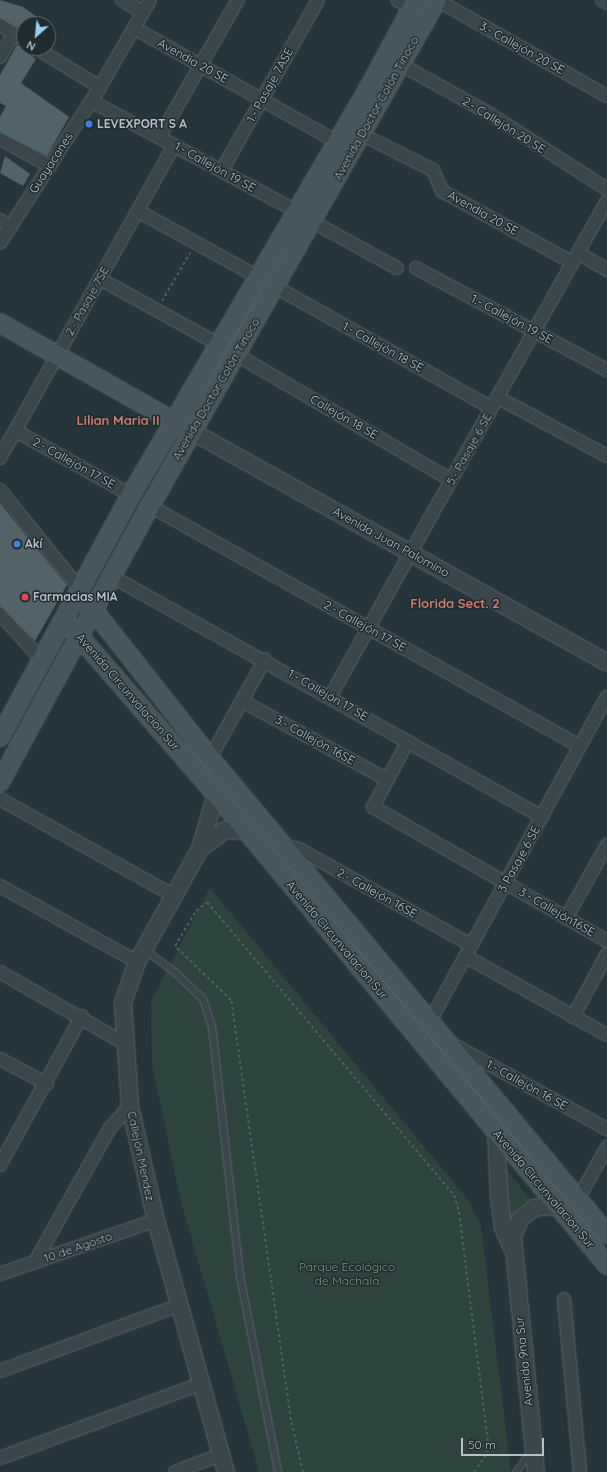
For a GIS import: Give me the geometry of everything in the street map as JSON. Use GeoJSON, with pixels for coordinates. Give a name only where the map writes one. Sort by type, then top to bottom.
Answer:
{"type":"FeatureCollection","features":[{"type":"Feature","properties":{"kind":"main road","name":"Avenida Doctor Colón Tinoco"},"geometry":{"type":"LineString","coordinates":[[0,782],[191,431],[236,355],[437,0]]}},
{"type":"Feature","properties":{"kind":"main road","name":"Avenida Doctor Colón Tinoco"},"geometry":{"type":"LineString","coordinates":[[0,737],[131,495],[220,345],[335,141],[408,3]]}},
{"type":"Feature","properties":{"kind":"main road","name":"Avenida Juan Palomino"},"geometry":{"type":"LineString","coordinates":[[0,323],[191,431]]}},
{"type":"Feature","properties":{"kind":"main road","name":"Avenida Circunvalacion Sur"},"geometry":{"type":"LineString","coordinates":[[80,589],[92,612],[210,758],[607,1234]]}},
{"type":"Feature","properties":{"kind":"main road","name":"Avenida Circunvalacion Sur"},"geometry":{"type":"LineString","coordinates":[[62,620],[80,635],[216,794],[607,1265]]}},
{"type":"Feature","properties":{"kind":"main road"},"geometry":{"type":"LineString","coordinates":[[261,849],[278,840]]}},
{"type":"Feature","properties":{"kind":"main road"},"geometry":{"type":"LineString","coordinates":[[455,1082],[469,1069]]}},
{"type":"Feature","properties":{"kind":"street"},"geometry":{"type":"LineString","coordinates":[[122,0],[143,12]]}},
{"type":"Feature","properties":{"kind":"street","name":"Guayacanes"},"geometry":{"type":"LineString","coordinates":[[0,243],[100,87],[150,0]]}},
{"type":"Feature","properties":{"kind":"street"},"geometry":{"type":"LineString","coordinates":[[160,136],[238,0]]}},
{"type":"Feature","properties":{"kind":"street","name":"1.- Pasaje 7ASE"},"geometry":{"type":"LineString","coordinates":[[222,170],[318,0]]}},
{"type":"Feature","properties":{"kind":"street","name":"3.- Callejón 20 SE"},"geometry":{"type":"LineString","coordinates":[[437,0],[607,96]]}},
{"type":"Feature","properties":{"kind":"street"},"geometry":{"type":"LineString","coordinates":[[602,0],[607,3]]}},
{"type":"Feature","properties":{"kind":"street"},"geometry":{"type":"LineString","coordinates":[[0,25],[16,35]]}},
{"type":"Feature","properties":{"kind":"street","name":"Avendia 20 SE"},"geometry":{"type":"LineString","coordinates":[[134,28],[335,141]]}},
{"type":"Feature","properties":{"kind":"street"},"geometry":{"type":"LineString","coordinates":[[0,57],[16,40]]}},
{"type":"Feature","properties":{"kind":"street"},"geometry":{"type":"LineString","coordinates":[[49,56],[100,87]]}},
{"type":"Feature","properties":{"kind":"street","name":"2.- Callejón 20 SE"},"geometry":{"type":"LineString","coordinates":[[400,64],[490,114],[607,188]]}},
{"type":"Feature","properties":{"kind":"street","name":"1.- Callejón 19 SE"},"geometry":{"type":"LineString","coordinates":[[91,101],[160,136],[296,211]]}},
{"type":"Feature","properties":{"kind":"street","name":"Avendia 20 SE"},"geometry":{"type":"LineString","coordinates":[[361,134],[433,170],[442,190],[576,258],[607,270]]}},
{"type":"Feature","properties":{"kind":"street"},"geometry":{"type":"LineString","coordinates":[[0,139],[50,166]]}},
{"type":"Feature","properties":{"kind":"street","name":"2.- Pasaje 7SE"},"geometry":{"type":"LineString","coordinates":[[0,458],[174,145]]}},
{"type":"Feature","properties":{"kind":"street","name":"5.- Pasaje 6 SE"},"geometry":{"type":"LineString","coordinates":[[330,697],[607,201]]}},
{"type":"Feature","properties":{"kind":"street"},"geometry":{"type":"LineString","coordinates":[[138,211],[258,277]]}},
{"type":"Feature","properties":{"kind":"street"},"geometry":{"type":"LineString","coordinates":[[0,220],[11,227]]}},
{"type":"Feature","properties":{"kind":"street"},"geometry":{"type":"LineString","coordinates":[[311,221],[397,268]]}},
{"type":"Feature","properties":{"kind":"street","name":"1.- Callejón 19 SE"},"geometry":{"type":"LineString","coordinates":[[416,268],[607,370]]}},
{"type":"Feature","properties":{"kind":"street"},"geometry":{"type":"LineString","coordinates":[[100,279],[220,345]]}},
{"type":"Feature","properties":{"kind":"street","name":"1.- Callejón 18 SE"},"geometry":{"type":"LineString","coordinates":[[274,286],[491,408]]}},
{"type":"Feature","properties":{"kind":"street","name":"Callejón 18 SE"},"geometry":{"type":"LineString","coordinates":[[236,355],[451,480]]}},
{"type":"Feature","properties":{"kind":"street"},"geometry":{"type":"LineString","coordinates":[[497,397],[607,456]]}},
{"type":"Feature","properties":{"kind":"street","name":"2.- Callejón 17 SE"},"geometry":{"type":"LineString","coordinates":[[16,431],[131,495]]}},
{"type":"Feature","properties":{"kind":"street","name":"Avenida Juan Palomino"},"geometry":{"type":"LineString","coordinates":[[191,431],[607,662]]}},
{"type":"Feature","properties":{"kind":"street"},"geometry":{"type":"LineString","coordinates":[[0,490],[80,589]]}},
{"type":"Feature","properties":{"kind":"street","name":"2.- Callejón 17 SE"},"geometry":{"type":"LineString","coordinates":[[150,506],[580,746]]}},
{"type":"Feature","properties":{"kind":"street","name":"1.- Callejón 17 SE"},"geometry":{"type":"LineString","coordinates":[[111,576],[265,659],[542,817]]}},
{"type":"Feature","properties":{"kind":"street"},"geometry":{"type":"LineString","coordinates":[[0,614],[42,660]]}},
{"type":"Feature","properties":{"kind":"street"},"geometry":{"type":"LineString","coordinates":[[210,758],[265,659]]}},
{"type":"Feature","properties":{"kind":"street","name":"3 Pasaje 6 SE"},"geometry":{"type":"LineString","coordinates":[[430,1021],[607,697]]}},
{"type":"Feature","properties":{"kind":"street","name":"3.- Callejón 16SE"},"geometry":{"type":"LineString","coordinates":[[242,700],[388,780]]}},
{"type":"Feature","properties":{"kind":"street"},"geometry":{"type":"LineString","coordinates":[[408,741],[373,807],[506,882]]}},
{"type":"Feature","properties":{"kind":"street","name":"Callejón Mendez"},"geometry":{"type":"LineString","coordinates":[[216,794],[200,849],[140,956],[123,1004],[124,1043],[130,1106],[156,1220],[226,1472]]}},
{"type":"Feature","properties":{"kind":"street"},"geometry":{"type":"LineString","coordinates":[[0,799],[174,896]]}},
{"type":"Feature","properties":{"kind":"street","name":"Callejón Mendez"},"geometry":{"type":"LineString","coordinates":[[200,849],[225,830],[246,831]]}},
{"type":"Feature","properties":{"kind":"street","name":"2.- Callejón 16SE"},"geometry":{"type":"LineString","coordinates":[[278,840],[300,849],[471,946]]}},
{"type":"Feature","properties":{"kind":"street"},"geometry":{"type":"LineString","coordinates":[[566,918],[607,845]]}},
{"type":"Feature","properties":{"kind":"street","name":"3.- Callejón16SE"},"geometry":{"type":"LineString","coordinates":[[506,882],[607,941]]}},
{"type":"Feature","properties":{"kind":"street"},"geometry":{"type":"LineString","coordinates":[[0,886],[140,956]]}},
{"type":"Feature","properties":{"kind":"street"},"geometry":{"type":"LineString","coordinates":[[573,1017],[607,954]]}},
{"type":"Feature","properties":{"kind":"street"},"geometry":{"type":"LineString","coordinates":[[465,956],[607,1035]]}},
{"type":"Feature","properties":{"kind":"street"},"geometry":{"type":"LineString","coordinates":[[0,972],[82,1016],[124,1043]]}},
{"type":"Feature","properties":{"kind":"street"},"geometry":{"type":"LineString","coordinates":[[0,1165],[3,1151],[47,1084],[82,1016]]}},
{"type":"Feature","properties":{"kind":"street","name":"1.- Callejón 16 SE"},"geometry":{"type":"LineString","coordinates":[[446,1041],[607,1129]]}},
{"type":"Feature","properties":{"kind":"street"},"geometry":{"type":"LineString","coordinates":[[0,1059],[47,1084]]}},
{"type":"Feature","properties":{"kind":"street"},"geometry":{"type":"LineString","coordinates":[[35,1262],[110,1128],[130,1106]]}},
{"type":"Feature","properties":{"kind":"street","name":"Avenida 9na Sur"},"geometry":{"type":"LineString","coordinates":[[496,1131],[499,1195],[503,1228],[512,1250]]}},
{"type":"Feature","properties":{"kind":"street"},"geometry":{"type":"LineString","coordinates":[[578,1200],[607,1147]]}},
{"type":"Feature","properties":{"kind":"street","name":"Avenida 9na Sur"},"geometry":{"type":"LineString","coordinates":[[536,1472],[512,1250],[516,1225],[526,1213],[542,1206],[562,1210]]}},
{"type":"Feature","properties":{"kind":"street","name":"10 de Agosto"},"geometry":{"type":"LineString","coordinates":[[0,1274],[156,1220]]}},
{"type":"Feature","properties":{"kind":"street"},"geometry":{"type":"LineString","coordinates":[[564,1299],[580,1472]]}},
{"type":"Feature","properties":{"kind":"street"},"geometry":{"type":"LineString","coordinates":[[0,1372],[179,1305]]}},
{"type":"Feature","properties":{"kind":"street"},"geometry":{"type":"LineString","coordinates":[[0,1458],[202,1384]]}},
{"type":"Feature","properties":{"kind":"street"},"geometry":{"type":"LineString","coordinates":[[175,1472],[222,1454]]}},
{"type":"Feature","properties":{"kind":"lane"},"geometry":{"type":"LineString","coordinates":[[140,956],[177,974],[202,1000],[212,1026],[240,1276],[278,1472]]}},
{"type":"Feature","properties":{"kind":"lane"},"geometry":{"type":"LineString","coordinates":[[516,1472],[533,1448]]}},
{"type":"Feature","properties":{"kind":"path"},"geometry":{"type":"LineString","coordinates":[[157,311],[196,243]]}},
{"type":"Feature","properties":{"kind":"path"},"geometry":{"type":"LineString","coordinates":[[303,1472],[291,1420],[231,1000],[175,946],[196,911],[207,902],[454,1195],[459,1212],[488,1443],[486,1455],[474,1472]]}},
{"type":"Feature","properties":{"kind":"green space","name":"Parque Ecológico de Machala"},"geometry":{"type":"Polygon","coordinates":[[[210,888],[469,1201],[481,1226],[511,1472],[259,1472],[181,1202],[152,1064],[151,1001],[210,888]]]}},
{"type":"Feature","properties":{"kind":"green space"},"geometry":{"type":"Polygon","coordinates":[[[506,1169],[531,1200],[520,1205],[513,1216],[508,1216],[506,1169]]]}},
{"type":"Feature","properties":{"kind":"building"},"geometry":{"type":"Polygon","coordinates":[[[0,0],[23,7],[36,16],[16,16],[16,27],[0,18],[0,0]]]}},
{"type":"Feature","properties":{"kind":"building"},"geometry":{"type":"Polygon","coordinates":[[[16,47],[16,56],[32,56],[36,59],[21,83],[69,117],[47,156],[0,132],[0,117],[6,106],[0,103],[0,75],[16,47]]]}},
{"type":"Feature","properties":{"kind":"building"},"geometry":{"type":"Polygon","coordinates":[[[5,156],[30,174],[23,186],[0,173],[5,156]]]}},
{"type":"Feature","properties":{"kind":"building","name":"Akí"},"geometry":{"type":"Polygon","coordinates":[[[0,503],[67,585],[35,641],[0,606],[0,503]]]}},
{"type":"Feature","properties":{"kind":"place","name":"LEVEXPORT S A"},"geometry":{"type":"Point","coordinates":[89,124]}},
{"type":"Feature","properties":{"kind":"place","name":"Akí"},"geometry":{"type":"Point","coordinates":[17,544]}},
{"type":"Feature","properties":{"kind":"place","name":"Farmacias MIA"},"geometry":{"type":"Point","coordinates":[25,597]}},
{"type":"Feature","properties":{"kind":"district","name":"Lilian Maria II"},"geometry":{"type":"Point","coordinates":[118,420]}},
{"type":"Feature","properties":{"kind":"district","name":"Florida Sect. 2"},"geometry":{"type":"Point","coordinates":[455,603]}}]}
